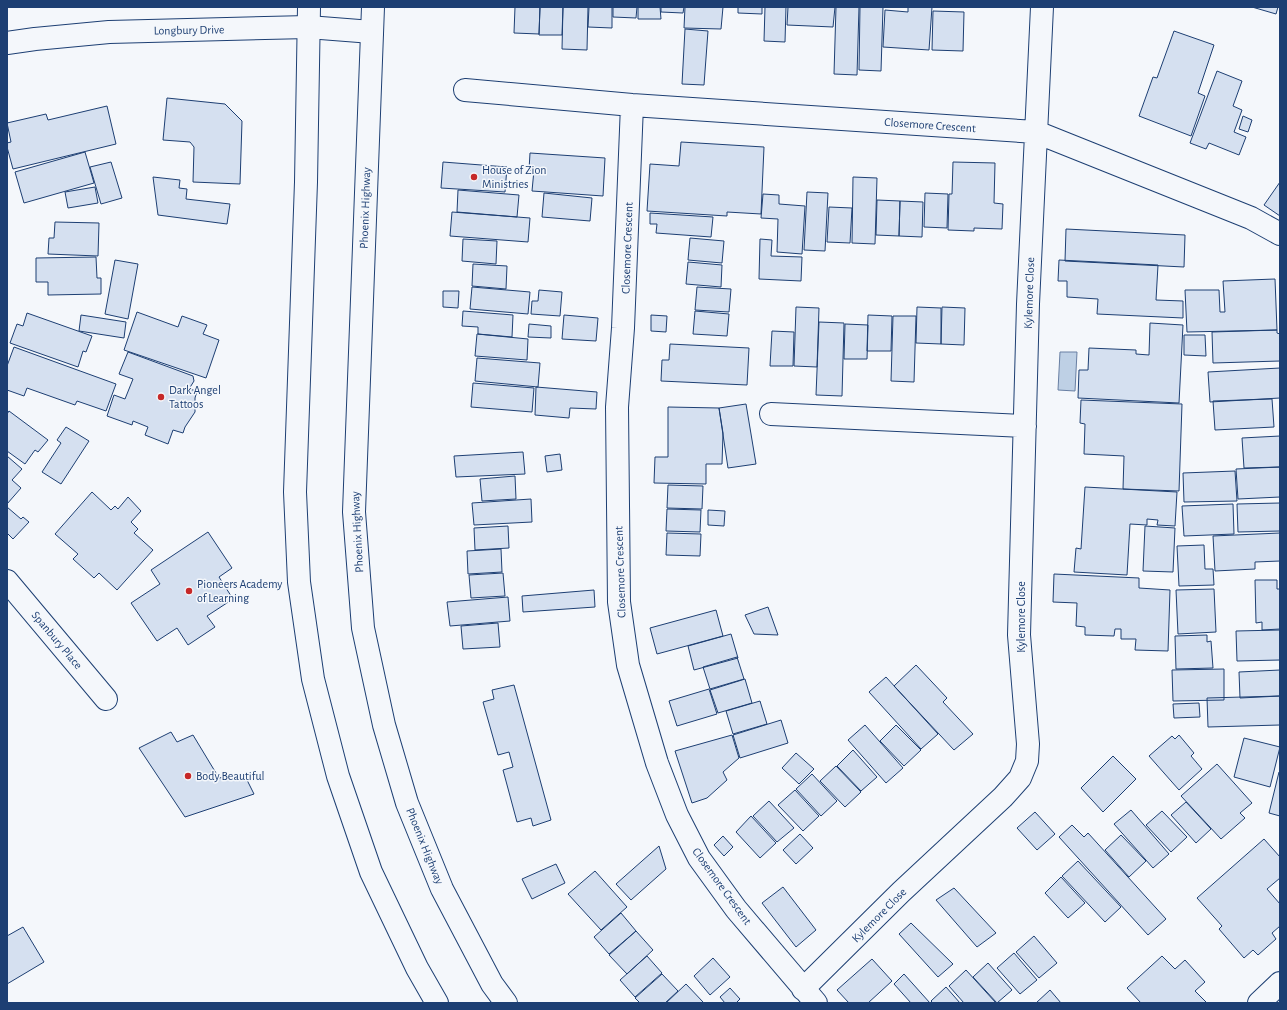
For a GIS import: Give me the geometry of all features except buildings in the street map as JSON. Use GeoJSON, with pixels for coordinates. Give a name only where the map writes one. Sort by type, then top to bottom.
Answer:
{"type":"FeatureCollection","features":[{"type":"Feature","properties":{"kind":"street","name":"Phoenix Highway"},"geometry":{"type":"LineString","coordinates":[[373,7],[354,512],[363,628],[384,725],[407,803],[442,889],[492,984],[506,1003]]}},
{"type":"Feature","properties":{"kind":"street","name":"Kylemore Close"},"geometry":{"type":"LineString","coordinates":[[810,996],[901,892],[1003,797],[1020,778],[1027,761],[1028,744],[1019,635],[1025,426],[1042,7]]}},
{"type":"Feature","properties":{"kind":"street","name":"Longbury Drive"},"geometry":{"type":"LineString","coordinates":[[7,43],[109,32],[308,17],[372,32]]}},
{"type":"Feature","properties":{"kind":"street"},"geometry":{"type":"LineString","coordinates":[[308,17],[306,182],[295,492],[299,582],[313,679],[338,776],[371,872],[417,968],[437,1003]]}},
{"type":"Feature","properties":{"kind":"street","name":"Closemore Crescent"},"geometry":{"type":"LineString","coordinates":[[465,90],[632,105],[1036,132]]}},
{"type":"Feature","properties":{"kind":"street","name":"Closemore Crescent"},"geometry":{"type":"LineString","coordinates":[[632,105],[623,328],[617,407],[619,602],[628,665],[657,763],[677,815],[699,858],[736,908],[810,996]]}},
{"type":"Feature","properties":{"kind":"street"},"geometry":{"type":"LineString","coordinates":[[1036,132],[1251,218],[1280,234]]}},
{"type":"Feature","properties":{"kind":"street"},"geometry":{"type":"LineString","coordinates":[[771,414],[1025,426]]}},
{"type":"Feature","properties":{"kind":"street","name":"Spanbury Place"},"geometry":{"type":"LineString","coordinates":[[7,581],[106,699]]}},
{"type":"Feature","properties":{"kind":"street"},"geometry":{"type":"LineString","coordinates":[[1259,1003],[1280,984]]}},
{"type":"Feature","properties":{"kind":"water"},"geometry":{"type":"Polygon","coordinates":[[[1060,352],[1077,352],[1075,391],[1058,390],[1060,352]]]}},
{"type":"Feature","properties":{"kind":"place","name":"House of Zion Ministries"},"geometry":{"type":"Point","coordinates":[474,177]}},
{"type":"Feature","properties":{"kind":"place","name":"Dark Angel Tattoos"},"geometry":{"type":"Point","coordinates":[161,397]}},
{"type":"Feature","properties":{"kind":"place","name":"Pioneers Academy of Learning"},"geometry":{"type":"Point","coordinates":[189,591]}},
{"type":"Feature","properties":{"kind":"place","name":"Body Beautiful"},"geometry":{"type":"Point","coordinates":[188,776]}}]}
